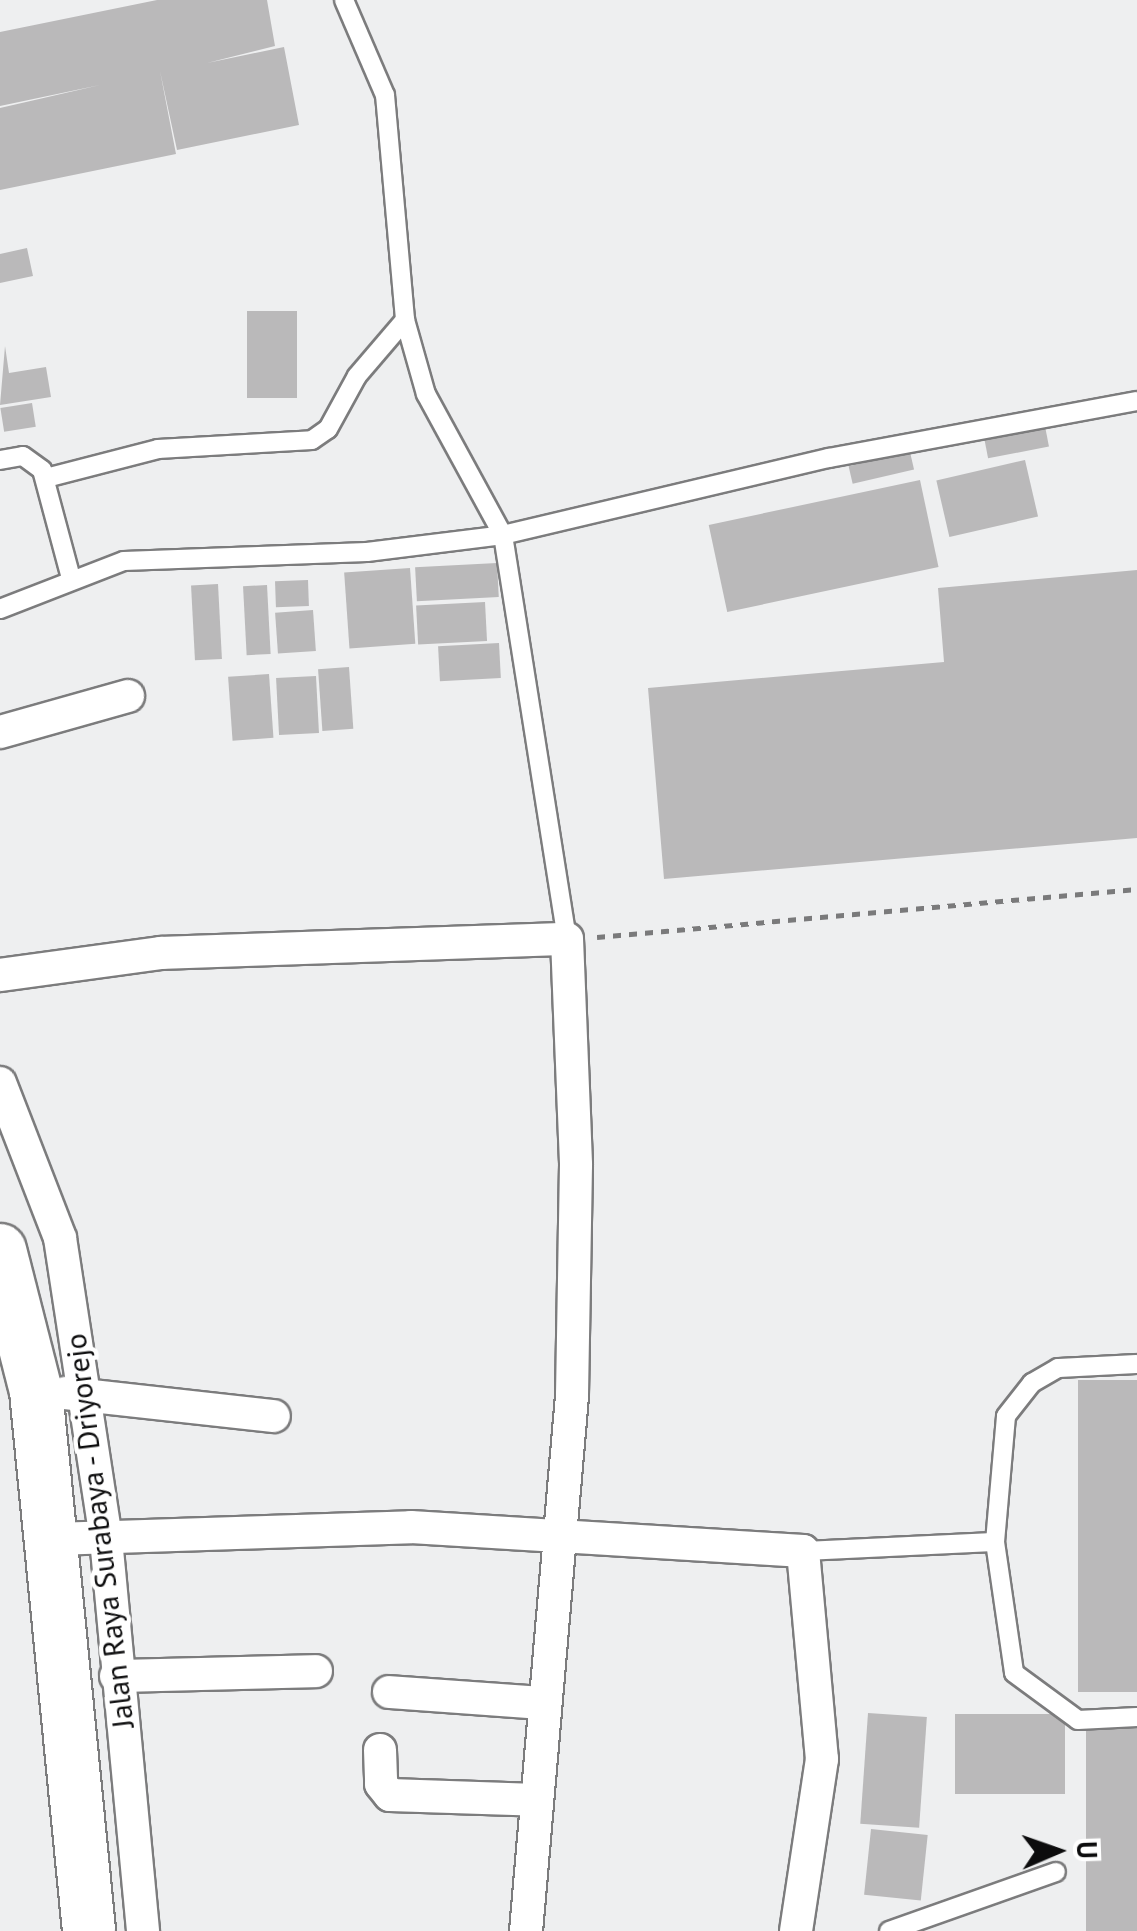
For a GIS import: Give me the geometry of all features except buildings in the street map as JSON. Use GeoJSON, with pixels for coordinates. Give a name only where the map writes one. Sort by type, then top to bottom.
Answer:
{"type":"FeatureCollection","features":[{"type":"Feature","properties":{"kind":"main road","name":"Jalan Raya Surabaya - Driyorejo"},"geometry":{"type":"LineString","coordinates":[[0,1250],[61,1392],[54,1538],[68,1753],[88,1931]]}},
{"type":"Feature","properties":{"kind":"street"},"geometry":{"type":"LineString","coordinates":[[0,732],[128,696]]}},
{"type":"Feature","properties":{"kind":"street"},"geometry":{"type":"LineString","coordinates":[[0,974],[161,953],[567,939],[575,1203],[572,1396],[526,1931]]}},
{"type":"Feature","properties":{"kind":"street","name":"Jalan Raya Surabaya - Driyorejo"},"geometry":{"type":"LineString","coordinates":[[0,1083],[60,1238],[61,1392],[106,1539],[116,1676],[144,1931]]}},
{"type":"Feature","properties":{"kind":"street"},"geometry":{"type":"LineString","coordinates":[[61,1392],[274,1416]]}},
{"type":"Feature","properties":{"kind":"street"},"geometry":{"type":"LineString","coordinates":[[54,1538],[410,1526],[803,1551],[822,1759],[796,1931]]}},
{"type":"Feature","properties":{"kind":"street"},"geometry":{"type":"LineString","coordinates":[[116,1676],[316,1671]]}},
{"type":"Feature","properties":{"kind":"street"},"geometry":{"type":"LineString","coordinates":[[389,1692],[544,1703]]}},
{"type":"Feature","properties":{"kind":"street"},"geometry":{"type":"LineString","coordinates":[[380,1750],[381,1784],[390,1795],[536,1800]]}},
{"type":"Feature","properties":{"kind":"lane"},"geometry":{"type":"LineString","coordinates":[[344,0],[386,95],[405,320],[426,394],[503,535],[567,939]]}},
{"type":"Feature","properties":{"kind":"lane"},"geometry":{"type":"LineString","coordinates":[[46,478],[158,449],[312,440],[328,428],[357,376],[405,320]]}},
{"type":"Feature","properties":{"kind":"lane"},"geometry":{"type":"LineString","coordinates":[[0,609],[71,578],[149,558],[367,552],[503,535],[829,458],[1137,401]]}},
{"type":"Feature","properties":{"kind":"lane"},"geometry":{"type":"LineString","coordinates":[[0,460],[29,458],[46,478],[71,578]]}},
{"type":"Feature","properties":{"kind":"lane"},"geometry":{"type":"LineString","coordinates":[[1137,1364],[1058,1368],[1032,1383],[1006,1416],[995,1542],[1014,1673],[1078,1720],[1137,1717]]}},
{"type":"Feature","properties":{"kind":"lane"},"geometry":{"type":"LineString","coordinates":[[803,1551],[995,1542]]}},
{"type":"Feature","properties":{"kind":"lane"},"geometry":{"type":"LineString","coordinates":[[889,1931],[1056,1872]]}},
{"type":"Feature","properties":{"kind":"path"},"geometry":{"type":"LineString","coordinates":[[567,939],[1137,889]]}}]}
